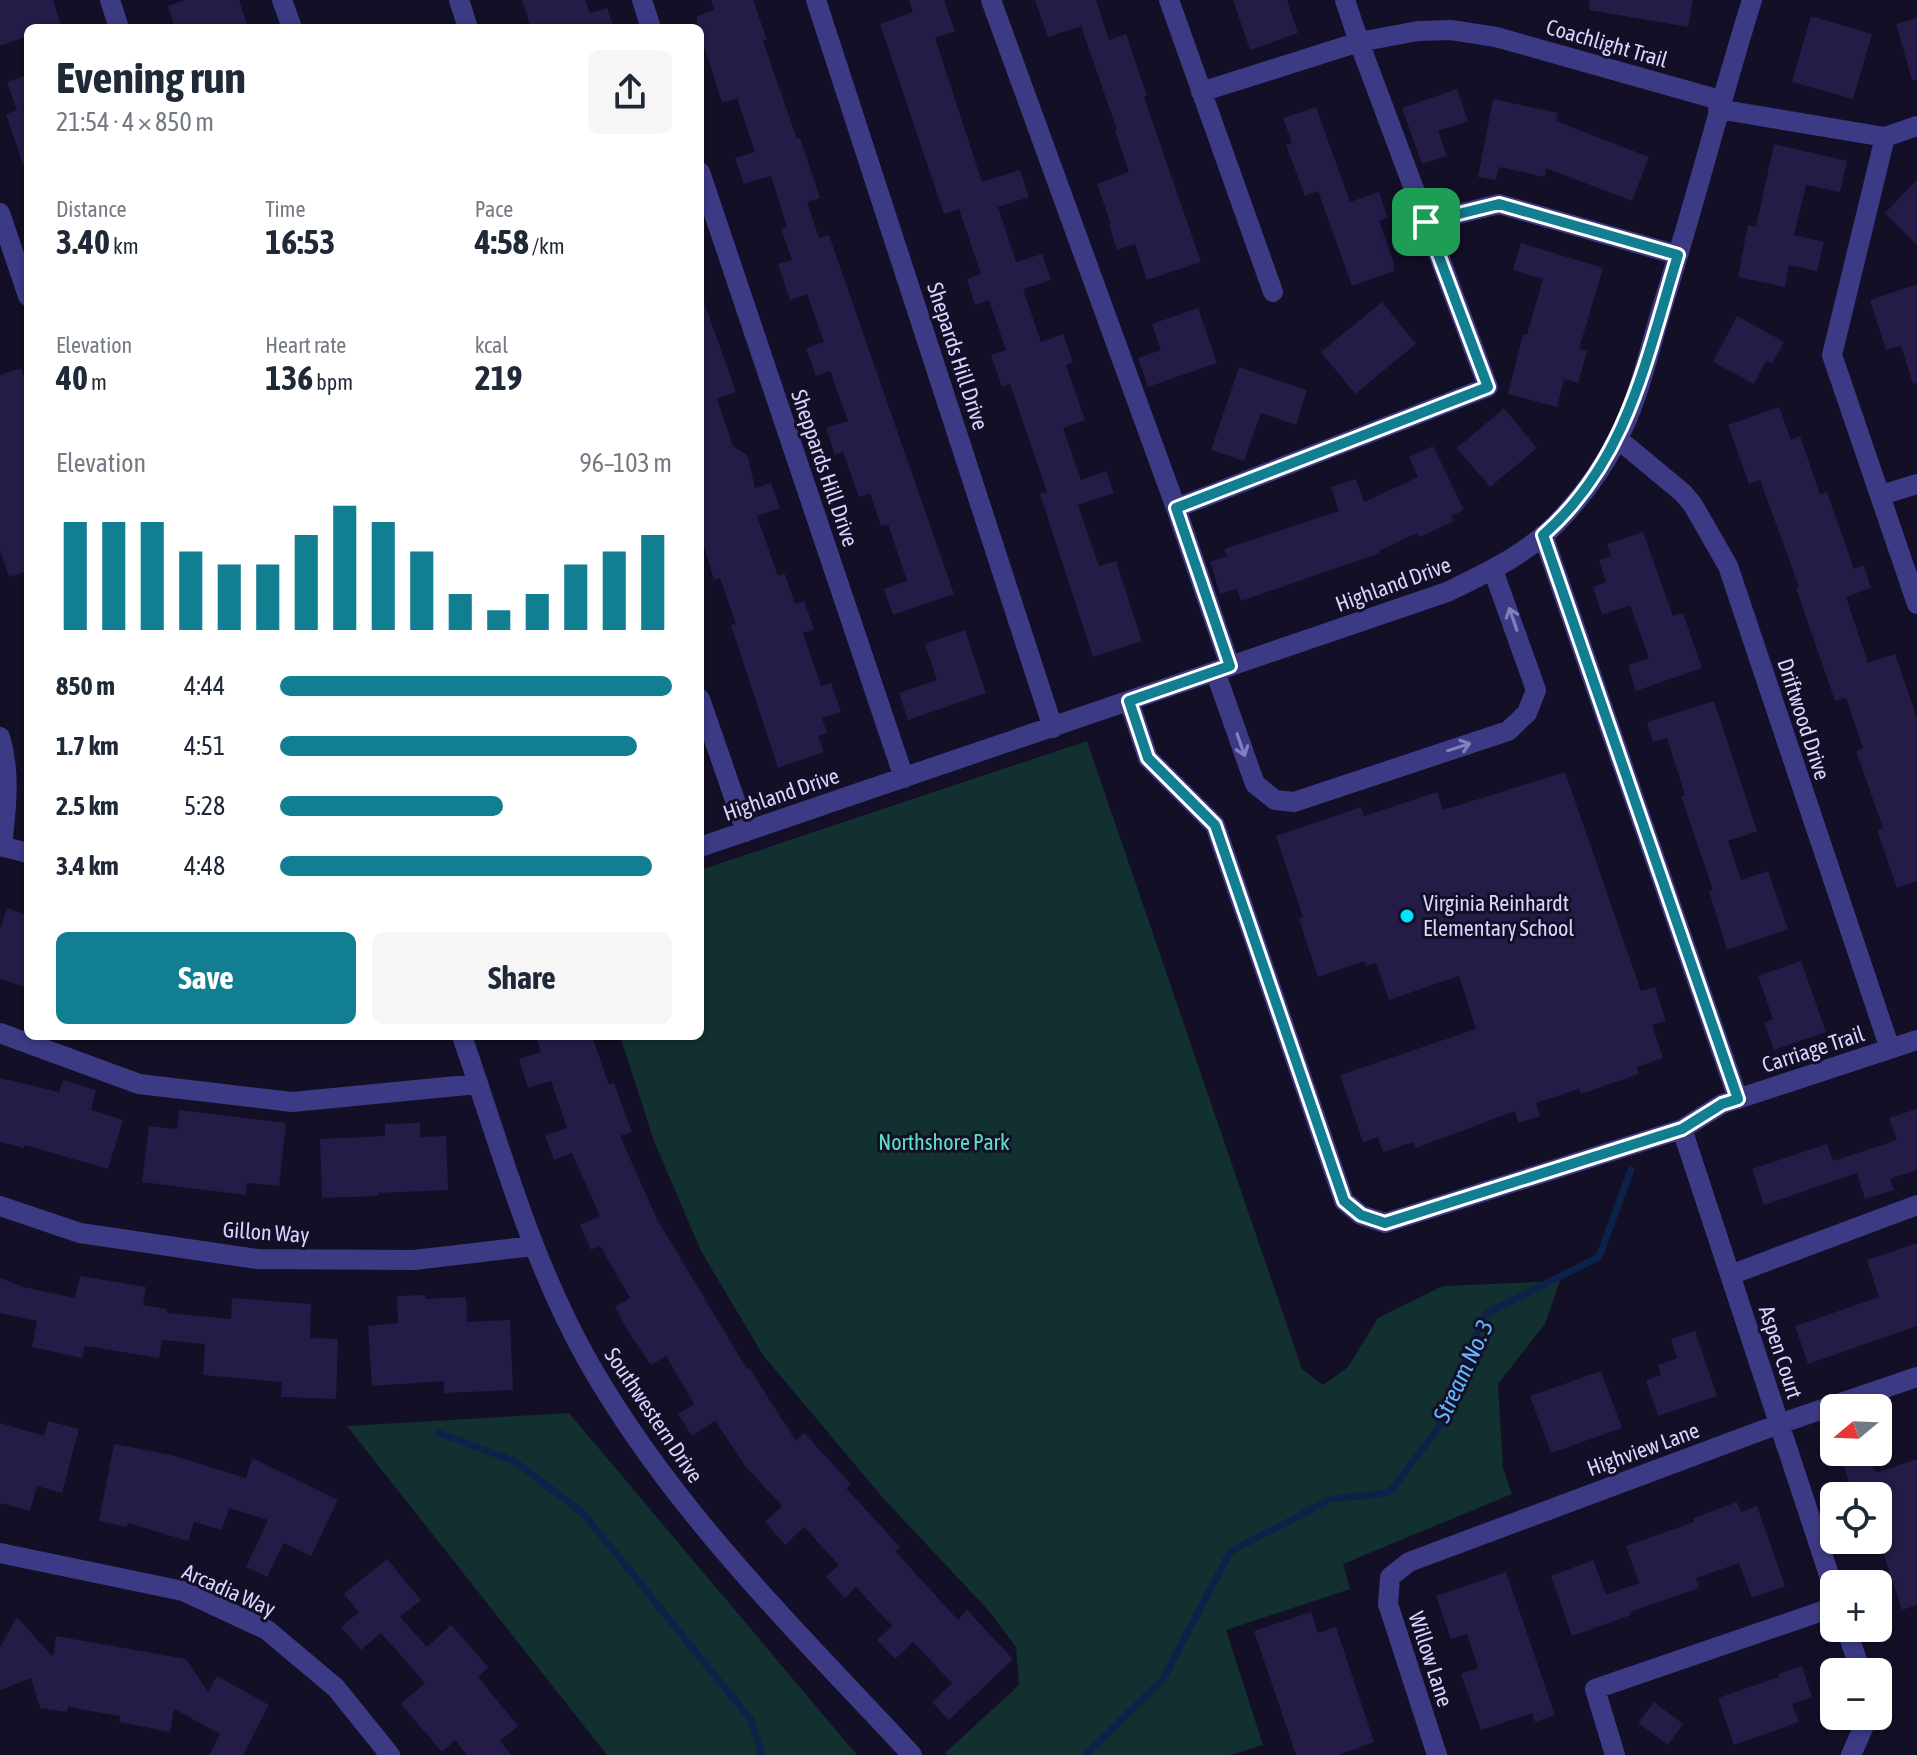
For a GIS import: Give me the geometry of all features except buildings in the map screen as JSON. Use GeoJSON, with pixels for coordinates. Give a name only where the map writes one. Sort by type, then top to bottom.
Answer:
{"type":"FeatureCollection","features":[{"type":"Feature","properties":{"kind":"street"},"geometry":{"type":"LineString","coordinates":[[110,0],[118,24]]}},
{"type":"Feature","properties":{"kind":"street"},"geometry":{"type":"LineString","coordinates":[[282,0],[291,24]]}},
{"type":"Feature","properties":{"kind":"street"},"geometry":{"type":"LineString","coordinates":[[459,0],[467,24]]}},
{"type":"Feature","properties":{"kind":"street"},"geometry":{"type":"LineString","coordinates":[[642,0],[650,24]]}},
{"type":"Feature","properties":{"kind":"street","name":"Shepards Hill Drive"},"geometry":{"type":"LineString","coordinates":[[816,0],[1053,728]]}},
{"type":"Feature","properties":{"kind":"street"},"geometry":{"type":"LineString","coordinates":[[991,0],[1176,508],[1255,784],[1275,800],[1294,802],[1508,731],[1527,713],[1536,690],[1493,570]]}},
{"type":"Feature","properties":{"kind":"street"},"geometry":{"type":"LineString","coordinates":[[1169,0],[1273,292]]}},
{"type":"Feature","properties":{"kind":"street"},"geometry":{"type":"LineString","coordinates":[[1176,508],[1488,387],[1345,0]]}},
{"type":"Feature","properties":{"kind":"street","name":"Highland Drive"},"geometry":{"type":"LineString","coordinates":[[704,846],[1447,592],[1493,570],[1543,535],[1579,497],[1618,439],[1678,255],[1719,105],[1752,0]]}},
{"type":"Feature","properties":{"kind":"street","name":"Coachlight Trail"},"geometry":{"type":"LineString","coordinates":[[1201,92],[1359,42],[1418,31],[1451,30],[1496,37],[1719,105],[1885,137]]}},
{"type":"Feature","properties":{"kind":"street"},"geometry":{"type":"LineString","coordinates":[[1917,126],[1885,137],[1832,355],[1917,604]]}},
{"type":"Feature","properties":{"kind":"street","name":"Sheppards Hill Drive"},"geometry":{"type":"LineString","coordinates":[[704,184],[904,778]]}},
{"type":"Feature","properties":{"kind":"street"},"geometry":{"type":"LineString","coordinates":[[1426,222],[1499,204],[1678,255]]}},
{"type":"Feature","properties":{"kind":"street"},"geometry":{"type":"LineString","coordinates":[[0,213],[24,284]]}},
{"type":"Feature","properties":{"kind":"street","name":"Driftwood Drive"},"geometry":{"type":"LineString","coordinates":[[1618,439],[1683,493],[1728,566],[1890,1049]]}},
{"type":"Feature","properties":{"kind":"street"},"geometry":{"type":"LineString","coordinates":[[1881,495],[1917,484]]}},
{"type":"Feature","properties":{"kind":"street"},"geometry":{"type":"LineString","coordinates":[[1543,535],[1738,1099]]}},
{"type":"Feature","properties":{"kind":"street","name":"Carriage Trail"},"geometry":{"type":"LineString","coordinates":[[1129,701],[1148,758],[1215,825],[1344,1201],[1361,1215],[1385,1223],[1682,1129],[1722,1104],[1917,1040]]}},
{"type":"Feature","properties":{"kind":"street"},"geometry":{"type":"LineString","coordinates":[[704,711],[746,832]]}},
{"type":"Feature","properties":{"kind":"street"},"geometry":{"type":"LineString","coordinates":[[0,737],[5,753],[8,793],[1,846],[24,852]]}},
{"type":"Feature","properties":{"kind":"street"},"geometry":{"type":"LineString","coordinates":[[0,1033],[139,1084],[292,1102],[478,1084]]}},
{"type":"Feature","properties":{"kind":"street","name":"Southwestern Drive"},"geometry":{"type":"LineString","coordinates":[[463,1040],[533,1246],[590,1364],[677,1496],[726,1554],[912,1755]]}},
{"type":"Feature","properties":{"kind":"street","name":"Aspen Court"},"geometry":{"type":"LineString","coordinates":[[1682,1129],[1827,1570]]}},
{"type":"Feature","properties":{"kind":"street"},"geometry":{"type":"LineString","coordinates":[[1730,1275],[1917,1205]]}},
{"type":"Feature","properties":{"kind":"street","name":"Gillon Way"},"geometry":{"type":"LineString","coordinates":[[0,1206],[80,1233],[257,1259],[414,1260],[533,1246]]}},
{"type":"Feature","properties":{"kind":"street","name":"Highview Lane"},"geometry":{"type":"LineString","coordinates":[[1390,1577],[1409,1562],[1779,1424],[1917,1377]]}},
{"type":"Feature","properties":{"kind":"street","name":"Arcadia Way"},"geometry":{"type":"LineString","coordinates":[[0,1553],[183,1591],[267,1630],[336,1688],[390,1755]]}},
{"type":"Feature","properties":{"kind":"street","name":"Willow Lane"},"geometry":{"type":"LineString","coordinates":[[1390,1577],[1388,1604],[1437,1755]]}},
{"type":"Feature","properties":{"kind":"street"},"geometry":{"type":"LineString","coordinates":[[1615,1755],[1595,1689],[1820,1612]]}},
{"type":"Feature","properties":{"kind":"street"},"geometry":{"type":"LineString","coordinates":[[1851,1755],[1862,1730]]}},
{"type":"Feature","properties":{"kind":"green space","name":"Northshore Park"},"geometry":{"type":"Polygon","coordinates":[[[1087,741],[1302,1369],[1323,1385],[1348,1367],[1378,1318],[1443,1286],[1560,1281],[1545,1324],[1498,1384],[1503,1468],[1512,1494],[1343,1564],[1350,1589],[1226,1630],[1263,1745],[1231,1755],[945,1753],[1019,1685],[1016,1647],[989,1611],[883,1498],[763,1355],[701,1251],[654,1141],[621,1040],[704,1040],[704,869],[1087,741]]]}},
{"type":"Feature","properties":{"kind":"green space"},"geometry":{"type":"Polygon","coordinates":[[[569,1413],[857,1755],[607,1755],[347,1426],[569,1413]]]}},
{"type":"Feature","properties":{"kind":"waterway","name":"Stream No. 3"},"geometry":{"type":"LineString","coordinates":[[1086,1755],[1163,1679],[1230,1552],[1331,1499],[1389,1493],[1437,1430],[1485,1314],[1599,1257],[1631,1170]]}},
{"type":"Feature","properties":{"kind":"waterway"},"geometry":{"type":"LineString","coordinates":[[439,1433],[514,1461],[583,1513],[751,1720],[762,1755]]}},
{"type":"Feature","properties":{"kind":"place","name":"Virginia Reinhardt Elementary School"},"geometry":{"type":"Point","coordinates":[1407,916]}},
{"type":"Feature","properties":{"kind":"route"},"geometry":{"type":"LineString","coordinates":[[1499,204],[1678,255],[1618,439],[1566,514],[1543,535],[1738,1099],[1722,1104],[1682,1129],[1385,1223],[1361,1215],[1344,1201],[1215,825],[1148,758],[1129,701],[1230,666],[1176,508],[1488,387],[1426,222],[1499,204]]}}]}
